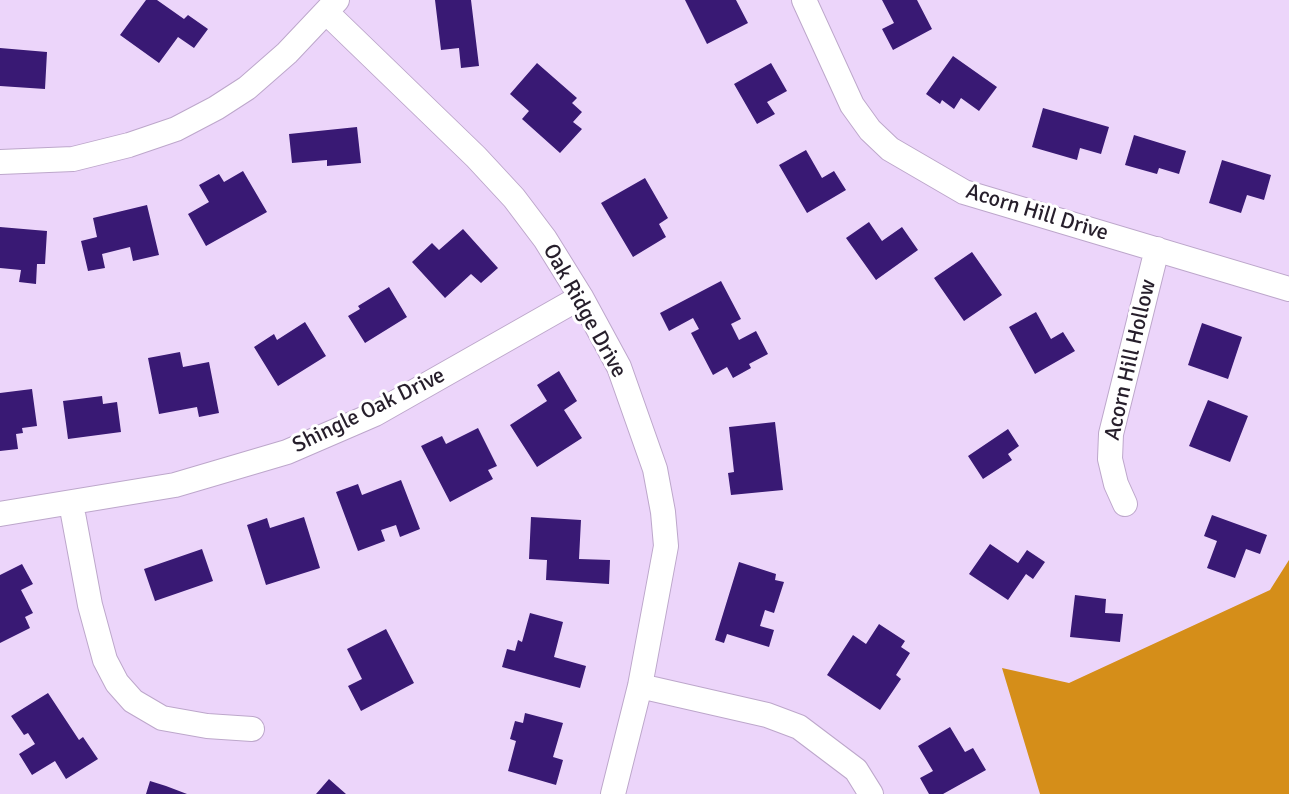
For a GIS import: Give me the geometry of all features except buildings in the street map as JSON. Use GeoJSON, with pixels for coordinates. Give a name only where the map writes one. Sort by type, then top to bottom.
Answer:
{"type":"FeatureCollection","features":[{"type":"Feature","properties":{"kind":"street","name":"Acorn Hill Drive"},"geometry":{"type":"LineString","coordinates":[[804,0],[852,105],[870,130],[890,149],[964,192],[1289,289]]}},
{"type":"Feature","properties":{"kind":"street"},"geometry":{"type":"LineString","coordinates":[[0,162],[73,159],[129,145],[176,129],[216,108],[247,88],[287,53],[331,6]]}},
{"type":"Feature","properties":{"kind":"street","name":"Oak Ridge Drive"},"geometry":{"type":"LineString","coordinates":[[331,6],[514,198],[545,239],[581,297],[619,367],[655,469],[663,512],[666,546],[640,686],[613,794]]}},
{"type":"Feature","properties":{"kind":"street","name":"Acorn Hill Hollow"},"geometry":{"type":"LineString","coordinates":[[1125,504],[1116,484],[1110,459],[1111,434],[1156,249]]}},
{"type":"Feature","properties":{"kind":"street","name":"Shingle Oak Drive"},"geometry":{"type":"LineString","coordinates":[[0,514],[175,485],[287,452],[375,414],[581,297]]}},
{"type":"Feature","properties":{"kind":"street"},"geometry":{"type":"LineString","coordinates":[[71,503],[90,605],[105,660],[117,683],[133,701],[162,718],[207,726],[252,729]]}},
{"type":"Feature","properties":{"kind":"street"},"geometry":{"type":"LineString","coordinates":[[640,686],[767,715],[799,727],[856,770],[871,794]]}},
{"type":"Feature","properties":{"kind":"shaded area"},"geometry":{"type":"Polygon","coordinates":[[[1289,560],[1289,794],[1040,794],[1002,668],[1069,683],[1270,590],[1289,560]]]}}]}
